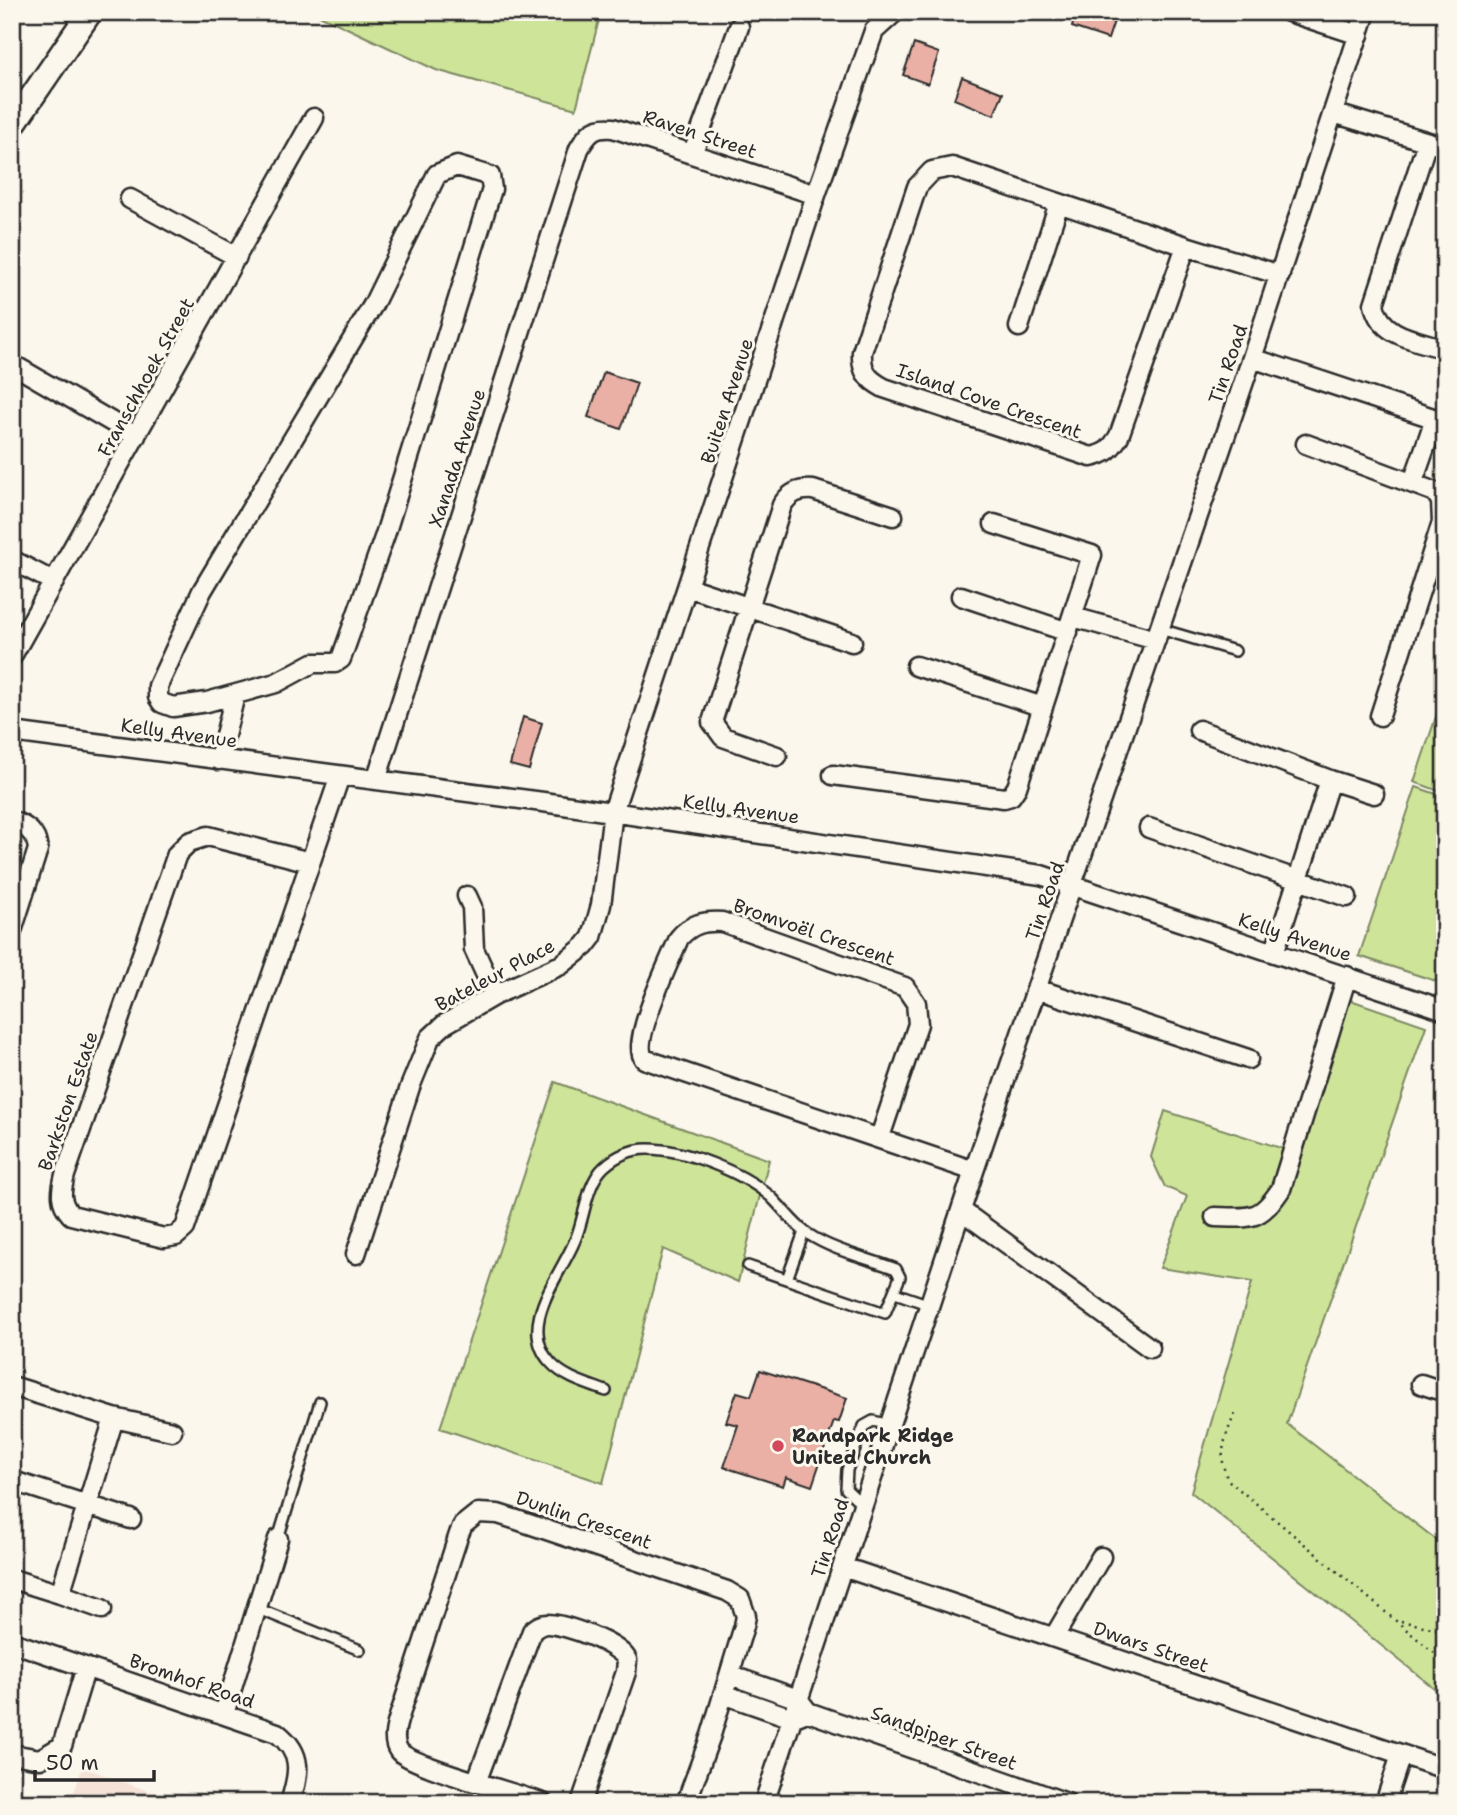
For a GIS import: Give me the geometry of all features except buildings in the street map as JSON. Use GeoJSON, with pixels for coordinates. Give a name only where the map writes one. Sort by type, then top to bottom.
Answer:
{"type":"FeatureCollection","features":[{"type":"Feature","properties":{"kind":"street"},"geometry":{"type":"LineString","coordinates":[[12,126],[90,12]]}},
{"type":"Feature","properties":{"kind":"street","name":"Buiten Avenue"},"geometry":{"type":"LineString","coordinates":[[612,812],[816,195],[874,31],[895,12]]}},
{"type":"Feature","properties":{"kind":"street"},"geometry":{"type":"LineString","coordinates":[[1289,12],[1359,35]]}},
{"type":"Feature","properties":{"kind":"street","name":"Tin Road"},"geometry":{"type":"LineString","coordinates":[[764,1803],[800,1709],[843,1567],[974,1171],[1252,358],[1366,12]]}},
{"type":"Feature","properties":{"kind":"street"},"geometry":{"type":"LineString","coordinates":[[693,152],[739,27]]}},
{"type":"Feature","properties":{"kind":"street"},"geometry":{"type":"LineString","coordinates":[[1333,113],[1445,147]]}},
{"type":"Feature","properties":{"kind":"street","name":"Franschhoek Street"},"geometry":{"type":"LineString","coordinates":[[12,656],[314,118]]}},
{"type":"Feature","properties":{"kind":"street","name":"Raven Street"},"geometry":{"type":"LineString","coordinates":[[579,149],[594,128],[604,127],[693,152],[816,195]]}},
{"type":"Feature","properties":{"kind":"street"},"geometry":{"type":"LineString","coordinates":[[1427,142],[1374,304],[1380,322],[1391,331],[1445,349]]}},
{"type":"Feature","properties":{"kind":"street","name":"Xanada Avenue"},"geometry":{"type":"LineString","coordinates":[[376,780],[579,149]]}},
{"type":"Feature","properties":{"kind":"street"},"geometry":{"type":"LineString","coordinates":[[457,166],[485,173],[493,180],[492,189],[394,509],[343,656],[335,663],[313,663],[276,683],[235,695],[173,707],[162,703],[157,689],[202,591],[373,304],[437,174],[457,166]]}},
{"type":"Feature","properties":{"kind":"street","name":"Island Cove Crescent"},"geometry":{"type":"LineString","coordinates":[[1186,246],[1119,436],[1110,450],[1102,455],[1091,457],[1081,454],[884,388],[872,381],[861,365],[862,352],[917,187],[924,176],[932,171],[952,167],[1280,275]]}},
{"type":"Feature","properties":{"kind":"street"},"geometry":{"type":"LineString","coordinates":[[130,199],[237,257]]}},
{"type":"Feature","properties":{"kind":"street"},"geometry":{"type":"LineString","coordinates":[[1019,327],[1059,203]]}},
{"type":"Feature","properties":{"kind":"street"},"geometry":{"type":"LineString","coordinates":[[1252,358],[1440,420],[1413,482]]}},
{"type":"Feature","properties":{"kind":"street"},"geometry":{"type":"LineString","coordinates":[[12,364],[136,436]]}},
{"type":"Feature","properties":{"kind":"street"},"geometry":{"type":"LineString","coordinates":[[1306,444],[1413,482],[1436,492],[1441,501],[1442,522],[1380,716]]}},
{"type":"Feature","properties":{"kind":"street"},"geometry":{"type":"LineString","coordinates":[[777,756],[723,737],[712,722],[782,505],[789,495],[803,489],[893,516]]}},
{"type":"Feature","properties":{"kind":"street"},"geometry":{"type":"LineString","coordinates":[[833,775],[1004,798],[1011,796],[1017,787],[1092,555],[994,524]]}},
{"type":"Feature","properties":{"kind":"street"},"geometry":{"type":"LineString","coordinates":[[12,560],[54,582]]}},
{"type":"Feature","properties":{"kind":"street"},"geometry":{"type":"LineString","coordinates":[[688,587],[852,642]]}},
{"type":"Feature","properties":{"kind":"street"},"geometry":{"type":"LineString","coordinates":[[961,596],[1070,624],[1158,635]]}},
{"type":"Feature","properties":{"kind":"street"},"geometry":{"type":"LineString","coordinates":[[916,667],[1043,707]]}},
{"type":"Feature","properties":{"kind":"street"},"geometry":{"type":"LineString","coordinates":[[219,760],[235,695]]}},
{"type":"Feature","properties":{"kind":"street"},"geometry":{"type":"LineString","coordinates":[[1199,730],[1374,794]]}},
{"type":"Feature","properties":{"kind":"street","name":"Kelly Avenue"},"geometry":{"type":"LineString","coordinates":[[12,732],[878,849],[1041,876],[1073,884],[1445,1010]]}},
{"type":"Feature","properties":{"kind":"street","name":"Barkston Estate"},"geometry":{"type":"LineString","coordinates":[[310,862],[208,836],[189,842],[177,854],[65,1175],[61,1195],[63,1204],[71,1215],[164,1238],[176,1236],[185,1228],[340,776]]}},
{"type":"Feature","properties":{"kind":"street"},"geometry":{"type":"LineString","coordinates":[[1274,953],[1330,780]]}},
{"type":"Feature","properties":{"kind":"street","name":"Bateleur Place"},"geometry":{"type":"LineString","coordinates":[[356,1254],[410,1087],[430,1038],[445,1024],[495,995],[561,965],[580,952],[592,937],[603,895],[612,812]]}},
{"type":"Feature","properties":{"kind":"street"},"geometry":{"type":"LineString","coordinates":[[12,821],[32,832],[37,838],[38,849],[12,931]]}},
{"type":"Feature","properties":{"kind":"street"},"geometry":{"type":"LineString","coordinates":[[1149,828],[1347,897]]}},
{"type":"Feature","properties":{"kind":"street"},"geometry":{"type":"LineString","coordinates":[[467,895],[472,907],[474,949],[495,995]]}},
{"type":"Feature","properties":{"kind":"street","name":"Bromvoël Crescent"},"geometry":{"type":"LineString","coordinates":[[880,1137],[918,1024],[916,1003],[905,987],[722,922],[707,921],[690,927],[679,938],[644,1026],[639,1046],[644,1059],[974,1171]]}},
{"type":"Feature","properties":{"kind":"street"},"geometry":{"type":"LineString","coordinates":[[1215,1217],[1251,1218],[1262,1214],[1281,1189],[1347,975]]}},
{"type":"Feature","properties":{"kind":"street"},"geometry":{"type":"LineString","coordinates":[[1037,989],[1248,1059]]}},
{"type":"Feature","properties":{"kind":"street"},"geometry":{"type":"LineString","coordinates":[[962,1211],[1150,1348]]}},
{"type":"Feature","properties":{"kind":"street"},"geometry":{"type":"LineString","coordinates":[[1421,1384],[1445,1392]]}},
{"type":"Feature","properties":{"kind":"street"},"geometry":{"type":"LineString","coordinates":[[12,1386],[114,1418],[172,1431]]}},
{"type":"Feature","properties":{"kind":"street"},"geometry":{"type":"LineString","coordinates":[[60,1594],[114,1418]]}},
{"type":"Feature","properties":{"kind":"street"},"geometry":{"type":"LineString","coordinates":[[13,1481],[131,1519]]}},
{"type":"Feature","properties":{"kind":"street","name":"Dunlin Crescent"},"geometry":{"type":"LineString","coordinates":[[543,1803],[406,1756],[398,1750],[395,1738],[402,1708],[459,1534],[463,1525],[478,1513],[498,1514],[517,1520],[735,1594],[740,1599],[746,1616],[730,1675],[686,1803]]}},
{"type":"Feature","properties":{"kind":"street"},"geometry":{"type":"LineString","coordinates":[[224,1714],[278,1539]]}},
{"type":"Feature","properties":{"kind":"street"},"geometry":{"type":"LineString","coordinates":[[1054,1637],[1101,1556]]}},
{"type":"Feature","properties":{"kind":"street","name":"Dwars Street"},"geometry":{"type":"LineString","coordinates":[[843,1567],[1445,1769]]}},
{"type":"Feature","properties":{"kind":"street"},"geometry":{"type":"LineString","coordinates":[[12,1578],[103,1609]]}},
{"type":"Feature","properties":{"kind":"street"},"geometry":{"type":"LineString","coordinates":[[477,1780],[532,1631],[543,1624],[556,1625],[614,1646],[627,1660],[581,1803]]}},
{"type":"Feature","properties":{"kind":"street","name":"Bromhof Road"},"geometry":{"type":"LineString","coordinates":[[12,1642],[277,1733],[296,1754],[300,1773],[289,1803]]}},
{"type":"Feature","properties":{"kind":"street"},"geometry":{"type":"LineString","coordinates":[[12,1754],[40,1759],[62,1746],[86,1667]]}},
{"type":"Feature","properties":{"kind":"street"},"geometry":{"type":"LineString","coordinates":[[730,1675],[800,1709]]}},
{"type":"Feature","properties":{"kind":"street"},"geometry":{"type":"LineString","coordinates":[[723,1694],[800,1709]]}},
{"type":"Feature","properties":{"kind":"street","name":"Sandpiper Street"},"geometry":{"type":"LineString","coordinates":[[800,1709],[1067,1803]]}},
{"type":"Feature","properties":{"kind":"street"},"geometry":{"type":"LineString","coordinates":[[1385,1803],[1401,1755]]}},
{"type":"Feature","properties":{"kind":"lane"},"geometry":{"type":"LineString","coordinates":[[1158,635],[1235,651]]}},
{"type":"Feature","properties":{"kind":"lane"},"geometry":{"type":"LineString","coordinates":[[606,1391],[570,1377],[549,1362],[541,1345],[538,1325],[555,1273],[568,1257],[592,1189],[603,1168],[623,1154],[647,1149],[694,1159],[746,1179],[769,1196],[804,1232],[822,1242],[896,1269],[900,1277],[888,1310],[880,1313],[748,1266]]}},
{"type":"Feature","properties":{"kind":"lane"},"geometry":{"type":"LineString","coordinates":[[787,1279],[804,1232]]}},
{"type":"Feature","properties":{"kind":"lane"},"geometry":{"type":"LineString","coordinates":[[895,1293],[930,1305]]}},
{"type":"Feature","properties":{"kind":"lane"},"geometry":{"type":"LineString","coordinates":[[278,1539],[320,1402]]}},
{"type":"Feature","properties":{"kind":"lane"},"geometry":{"type":"LineString","coordinates":[[863,1506],[850,1497],[846,1489],[847,1471],[864,1426],[873,1422],[890,1425]]}},
{"type":"Feature","properties":{"kind":"lane"},"geometry":{"type":"LineString","coordinates":[[256,1608],[360,1650]]}},
{"type":"Feature","properties":{"kind":"path"},"geometry":{"type":"LineString","coordinates":[[1235,1414],[1225,1438],[1221,1465],[1227,1480],[1281,1528],[1398,1620],[1445,1662]]}},
{"type":"Feature","properties":{"kind":"path"},"geometry":{"type":"LineString","coordinates":[[1398,1620],[1440,1630],[1445,1628]]}},
{"type":"Feature","properties":{"kind":"shaded area"},"geometry":{"type":"Polygon","coordinates":[[[1319,12],[1358,12],[1354,23],[1319,12]]]}},
{"type":"Feature","properties":{"kind":"shaded area"},"geometry":{"type":"Polygon","coordinates":[[[82,1767],[182,1803],[71,1803],[82,1767]]]}},
{"type":"Feature","properties":{"kind":"green space"},"geometry":{"type":"Polygon","coordinates":[[[313,12],[601,12],[576,109],[436,70],[313,12]]]}},
{"type":"Feature","properties":{"kind":"green space"},"geometry":{"type":"Polygon","coordinates":[[[1445,690],[1445,793],[1414,782],[1445,690]]]}},
{"type":"Feature","properties":{"kind":"green space"},"geometry":{"type":"Polygon","coordinates":[[[1416,787],[1445,797],[1445,984],[1359,956],[1416,787]]]}},
{"type":"Feature","properties":{"kind":"green space"},"geometry":{"type":"Polygon","coordinates":[[[1336,995],[1426,1026],[1287,1424],[1443,1545],[1445,1697],[1191,1492],[1252,1282],[1160,1268],[1187,1196],[1165,1187],[1151,1157],[1165,1111],[1290,1151],[1336,995]]]}},
{"type":"Feature","properties":{"kind":"green space"},"geometry":{"type":"Polygon","coordinates":[[[555,1082],[769,1160],[738,1282],[663,1249],[603,1483],[440,1428],[555,1082]]]}},
{"type":"Feature","properties":{"kind":"place","name":"Randpark Ridge United Church"},"geometry":{"type":"Point","coordinates":[778,1446]}}]}
